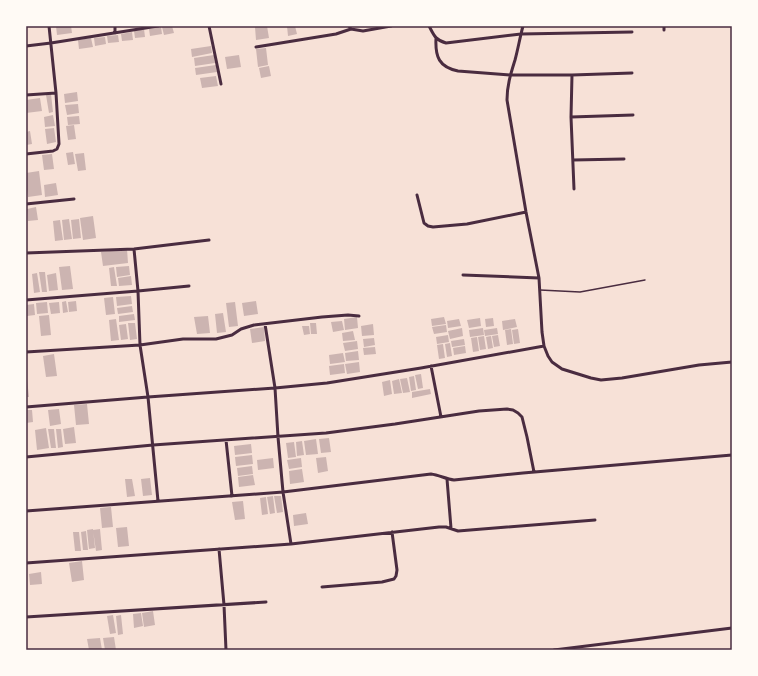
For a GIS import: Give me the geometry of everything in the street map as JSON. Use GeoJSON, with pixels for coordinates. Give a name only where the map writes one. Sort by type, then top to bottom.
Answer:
{"type":"FeatureCollection","features":[{"type":"Feature","properties":{"kind":"street"},"geometry":{"type":"LineString","coordinates":[[26,154],[53,152],[57,149],[59,144],[56,93],[49,26]]}},
{"type":"Feature","properties":{"kind":"street"},"geometry":{"type":"LineString","coordinates":[[115,26],[115,33]]}},
{"type":"Feature","properties":{"kind":"street"},"geometry":{"type":"LineString","coordinates":[[26,46],[158,26]]}},
{"type":"Feature","properties":{"kind":"street"},"geometry":{"type":"LineString","coordinates":[[209,26],[221,84]]}},
{"type":"Feature","properties":{"kind":"street"},"geometry":{"type":"LineString","coordinates":[[256,47],[336,34],[350,27],[363,31],[391,26]]}},
{"type":"Feature","properties":{"kind":"street"},"geometry":{"type":"LineString","coordinates":[[429,26],[436,38],[446,43],[521,34],[632,32]]}},
{"type":"Feature","properties":{"kind":"street"},"geometry":{"type":"LineString","coordinates":[[523,26],[510,75],[507,89],[507,100],[539,278],[542,332],[544,346],[548,356],[552,362],[562,369],[601,380],[622,378],[699,365],[732,362]]}},
{"type":"Feature","properties":{"kind":"street"},"geometry":{"type":"LineString","coordinates":[[436,38],[436,53],[439,61],[444,66],[458,71],[510,75],[632,73]]}},
{"type":"Feature","properties":{"kind":"street"},"geometry":{"type":"LineString","coordinates":[[572,75],[571,117],[574,189]]}},
{"type":"Feature","properties":{"kind":"street"},"geometry":{"type":"LineString","coordinates":[[26,95],[56,93]]}},
{"type":"Feature","properties":{"kind":"street"},"geometry":{"type":"LineString","coordinates":[[571,117],[633,114]]}},
{"type":"Feature","properties":{"kind":"street"},"geometry":{"type":"LineString","coordinates":[[573,160],[624,158]]}},
{"type":"Feature","properties":{"kind":"street"},"geometry":{"type":"LineString","coordinates":[[417,195],[424,223],[433,227],[467,224],[526,212]]}},
{"type":"Feature","properties":{"kind":"street"},"geometry":{"type":"LineString","coordinates":[[26,204],[74,199]]}},
{"type":"Feature","properties":{"kind":"street"},"geometry":{"type":"LineString","coordinates":[[26,252],[134,249],[209,240]]}},
{"type":"Feature","properties":{"kind":"street"},"geometry":{"type":"LineString","coordinates":[[134,249],[138,290],[140,345],[148,397],[158,501]]}},
{"type":"Feature","properties":{"kind":"street"},"geometry":{"type":"LineString","coordinates":[[463,275],[539,278]]}},
{"type":"Feature","properties":{"kind":"street"},"geometry":{"type":"LineString","coordinates":[[26,300],[190,286]]}},
{"type":"Feature","properties":{"kind":"street"},"geometry":{"type":"LineString","coordinates":[[26,352],[140,345],[183,339],[216,338],[232,335],[247,327],[265,324],[322,317],[348,315],[359,316]]}},
{"type":"Feature","properties":{"kind":"street"},"geometry":{"type":"LineString","coordinates":[[265,324],[275,388],[283,492],[291,544]]}},
{"type":"Feature","properties":{"kind":"street"},"geometry":{"type":"LineString","coordinates":[[26,407],[327,383],[544,346]]}},
{"type":"Feature","properties":{"kind":"street"},"geometry":{"type":"LineString","coordinates":[[431,366],[440,417]]}},
{"type":"Feature","properties":{"kind":"street"},"geometry":{"type":"LineString","coordinates":[[26,457],[153,445],[326,433],[478,411],[507,409],[513,410],[522,417],[534,472]]}},
{"type":"Feature","properties":{"kind":"street"},"geometry":{"type":"LineString","coordinates":[[226,440],[232,496]]}},
{"type":"Feature","properties":{"kind":"street"},"geometry":{"type":"LineString","coordinates":[[26,511],[283,492],[431,474],[454,480],[732,455]]}},
{"type":"Feature","properties":{"kind":"street"},"geometry":{"type":"LineString","coordinates":[[447,479],[451,528]]}},
{"type":"Feature","properties":{"kind":"street"},"geometry":{"type":"LineString","coordinates":[[26,563],[291,544],[439,527],[451,528],[458,531],[595,520]]}},
{"type":"Feature","properties":{"kind":"street"},"geometry":{"type":"LineString","coordinates":[[322,587],[382,582],[394,578],[397,570],[392,532]]}},
{"type":"Feature","properties":{"kind":"street"},"geometry":{"type":"LineString","coordinates":[[220,549],[226,650]]}},
{"type":"Feature","properties":{"kind":"street"},"geometry":{"type":"LineString","coordinates":[[26,617],[266,602]]}},
{"type":"Feature","properties":{"kind":"street"},"geometry":{"type":"LineString","coordinates":[[554,650],[732,628]]}},
{"type":"Feature","properties":{"kind":"lane"},"geometry":{"type":"LineString","coordinates":[[540,290],[580,292],[645,280]]}},
{"type":"Feature","properties":{"kind":"building"},"geometry":{"type":"Polygon","coordinates":[[[56,26],[71,26],[72,33],[57,35],[56,26]]]}},
{"type":"Feature","properties":{"kind":"building"},"geometry":{"type":"Polygon","coordinates":[[[172,26],[174,33],[164,35],[162,27],[172,26]]]}},
{"type":"Feature","properties":{"kind":"building"},"geometry":{"type":"Polygon","coordinates":[[[267,26],[269,38],[256,40],[255,27],[267,26]]]}},
{"type":"Feature","properties":{"kind":"building"},"geometry":{"type":"Polygon","coordinates":[[[287,26],[295,26],[297,34],[288,36],[287,26]]]}},
{"type":"Feature","properties":{"kind":"building"},"geometry":{"type":"Polygon","coordinates":[[[161,27],[162,34],[150,36],[149,29],[161,27]]]}},
{"type":"Feature","properties":{"kind":"building"},"geometry":{"type":"Polygon","coordinates":[[[144,29],[145,37],[135,38],[134,31],[144,29]]]}},
{"type":"Feature","properties":{"kind":"building"},"geometry":{"type":"Polygon","coordinates":[[[132,32],[133,40],[122,41],[121,34],[132,32]]]}},
{"type":"Feature","properties":{"kind":"building"},"geometry":{"type":"Polygon","coordinates":[[[118,35],[119,42],[108,43],[107,36],[118,35]]]}},
{"type":"Feature","properties":{"kind":"building"},"geometry":{"type":"Polygon","coordinates":[[[105,37],[106,44],[95,46],[94,38],[105,37]]]}},
{"type":"Feature","properties":{"kind":"building"},"geometry":{"type":"Polygon","coordinates":[[[91,38],[93,47],[79,49],[78,40],[91,38]]]}},
{"type":"Feature","properties":{"kind":"building"},"geometry":{"type":"Polygon","coordinates":[[[211,46],[212,53],[192,57],[191,49],[211,46]]]}},
{"type":"Feature","properties":{"kind":"building"},"geometry":{"type":"Polygon","coordinates":[[[266,48],[268,65],[258,67],[256,49],[266,48]]]}},
{"type":"Feature","properties":{"kind":"building"},"geometry":{"type":"Polygon","coordinates":[[[214,55],[215,63],[195,66],[194,58],[214,55]]]}},
{"type":"Feature","properties":{"kind":"building"},"geometry":{"type":"Polygon","coordinates":[[[239,55],[241,67],[227,69],[225,57],[239,55]]]}},
{"type":"Feature","properties":{"kind":"building"},"geometry":{"type":"Polygon","coordinates":[[[216,65],[217,72],[196,75],[195,68],[216,65]]]}},
{"type":"Feature","properties":{"kind":"building"},"geometry":{"type":"Polygon","coordinates":[[[269,66],[271,76],[261,78],[259,68],[269,66]]]}},
{"type":"Feature","properties":{"kind":"building"},"geometry":{"type":"Polygon","coordinates":[[[216,76],[218,86],[202,88],[200,78],[216,76]]]}},
{"type":"Feature","properties":{"kind":"building"},"geometry":{"type":"Polygon","coordinates":[[[77,92],[78,101],[65,103],[64,94],[77,92]]]}},
{"type":"Feature","properties":{"kind":"building"},"geometry":{"type":"Polygon","coordinates":[[[51,94],[53,112],[49,113],[46,95],[51,94]]]}},
{"type":"Feature","properties":{"kind":"building"},"geometry":{"type":"Polygon","coordinates":[[[40,98],[42,111],[26,113],[26,100],[40,98]]]}},
{"type":"Feature","properties":{"kind":"building"},"geometry":{"type":"Polygon","coordinates":[[[78,104],[79,113],[67,115],[65,105],[78,104]]]}},
{"type":"Feature","properties":{"kind":"building"},"geometry":{"type":"Polygon","coordinates":[[[53,115],[55,126],[45,127],[44,117],[53,115]]]}},
{"type":"Feature","properties":{"kind":"building"},"geometry":{"type":"Polygon","coordinates":[[[79,116],[80,124],[68,125],[67,117],[79,116]]]}},
{"type":"Feature","properties":{"kind":"building"},"geometry":{"type":"Polygon","coordinates":[[[74,125],[76,139],[68,140],[66,126],[74,125]]]}},
{"type":"Feature","properties":{"kind":"building"},"geometry":{"type":"Polygon","coordinates":[[[54,128],[56,142],[47,144],[45,129],[54,128]]]}},
{"type":"Feature","properties":{"kind":"building"},"geometry":{"type":"Polygon","coordinates":[[[30,131],[32,144],[26,145],[26,132],[30,131]]]}},
{"type":"Feature","properties":{"kind":"building"},"geometry":{"type":"Polygon","coordinates":[[[73,152],[75,164],[68,165],[66,153],[73,152]]]}},
{"type":"Feature","properties":{"kind":"building"},"geometry":{"type":"Polygon","coordinates":[[[84,153],[86,170],[78,171],[75,154],[84,153]]]}},
{"type":"Feature","properties":{"kind":"building"},"geometry":{"type":"Polygon","coordinates":[[[52,154],[54,169],[44,170],[42,155],[52,154]]]}},
{"type":"Feature","properties":{"kind":"building"},"geometry":{"type":"Polygon","coordinates":[[[39,171],[42,195],[28,197],[26,173],[39,171]]]}},
{"type":"Feature","properties":{"kind":"building"},"geometry":{"type":"Polygon","coordinates":[[[56,183],[58,195],[45,197],[44,185],[56,183]]]}},
{"type":"Feature","properties":{"kind":"building"},"geometry":{"type":"Polygon","coordinates":[[[36,207],[38,220],[28,221],[27,209],[36,207]]]}},
{"type":"Feature","properties":{"kind":"building"},"geometry":{"type":"Polygon","coordinates":[[[93,216],[96,238],[83,240],[80,218],[93,216]]]}},
{"type":"Feature","properties":{"kind":"building"},"geometry":{"type":"Polygon","coordinates":[[[69,219],[72,239],[64,240],[62,220],[69,219]]]}},
{"type":"Feature","properties":{"kind":"building"},"geometry":{"type":"Polygon","coordinates":[[[79,219],[81,238],[73,239],[71,220],[79,219]]]}},
{"type":"Feature","properties":{"kind":"building"},"geometry":{"type":"Polygon","coordinates":[[[60,220],[63,240],[55,241],[53,221],[60,220]]]}},
{"type":"Feature","properties":{"kind":"building"},"geometry":{"type":"Polygon","coordinates":[[[127,249],[128,263],[103,266],[101,252],[127,249]]]}},
{"type":"Feature","properties":{"kind":"building"},"geometry":{"type":"Polygon","coordinates":[[[70,266],[73,289],[62,290],[59,267],[70,266]]]}},
{"type":"Feature","properties":{"kind":"building"},"geometry":{"type":"Polygon","coordinates":[[[129,266],[130,275],[117,277],[116,267],[129,266]]]}},
{"type":"Feature","properties":{"kind":"building"},"geometry":{"type":"Polygon","coordinates":[[[114,267],[117,286],[111,286],[109,268],[114,267]]]}},
{"type":"Feature","properties":{"kind":"building"},"geometry":{"type":"Polygon","coordinates":[[[39,272],[45,272],[47,292],[42,292],[39,272]]]}},
{"type":"Feature","properties":{"kind":"building"},"geometry":{"type":"Polygon","coordinates":[[[37,273],[40,292],[34,293],[32,274],[37,273]]]}},
{"type":"Feature","properties":{"kind":"building"},"geometry":{"type":"Polygon","coordinates":[[[56,273],[58,290],[49,291],[47,275],[56,273]]]}},
{"type":"Feature","properties":{"kind":"building"},"geometry":{"type":"Polygon","coordinates":[[[131,276],[132,285],[119,286],[118,278],[131,276]]]}},
{"type":"Feature","properties":{"kind":"building"},"geometry":{"type":"Polygon","coordinates":[[[131,296],[132,304],[117,306],[116,297],[131,296]]]}},
{"type":"Feature","properties":{"kind":"building"},"geometry":{"type":"Polygon","coordinates":[[[113,297],[115,314],[106,315],[104,298],[113,297]]]}},
{"type":"Feature","properties":{"kind":"building"},"geometry":{"type":"Polygon","coordinates":[[[66,301],[68,312],[63,313],[62,302],[66,301]]]}},
{"type":"Feature","properties":{"kind":"building"},"geometry":{"type":"Polygon","coordinates":[[[76,301],[77,311],[69,312],[68,302],[76,301]]]}},
{"type":"Feature","properties":{"kind":"building"},"geometry":{"type":"Polygon","coordinates":[[[256,301],[258,314],[244,316],[242,303],[256,301]]]}},
{"type":"Feature","properties":{"kind":"building"},"geometry":{"type":"Polygon","coordinates":[[[47,302],[48,313],[37,314],[36,303],[47,302]]]}},
{"type":"Feature","properties":{"kind":"building"},"geometry":{"type":"Polygon","coordinates":[[[59,302],[60,313],[51,314],[49,303],[59,302]]]}},
{"type":"Feature","properties":{"kind":"building"},"geometry":{"type":"Polygon","coordinates":[[[235,302],[238,326],[229,327],[226,303],[235,302]]]}},
{"type":"Feature","properties":{"kind":"building"},"geometry":{"type":"Polygon","coordinates":[[[34,304],[35,315],[27,316],[26,305],[34,304]]]}},
{"type":"Feature","properties":{"kind":"building"},"geometry":{"type":"Polygon","coordinates":[[[132,306],[133,312],[118,314],[117,308],[132,306]]]}},
{"type":"Feature","properties":{"kind":"building"},"geometry":{"type":"Polygon","coordinates":[[[223,313],[226,332],[217,333],[215,314],[223,313]]]}},
{"type":"Feature","properties":{"kind":"building"},"geometry":{"type":"Polygon","coordinates":[[[134,314],[135,320],[119,322],[119,316],[134,314]]]}},
{"type":"Feature","properties":{"kind":"building"},"geometry":{"type":"Polygon","coordinates":[[[49,315],[51,335],[41,336],[39,316],[49,315]]]}},
{"type":"Feature","properties":{"kind":"building"},"geometry":{"type":"Polygon","coordinates":[[[208,316],[210,333],[197,334],[194,317],[208,316]]]}},
{"type":"Feature","properties":{"kind":"building"},"geometry":{"type":"Polygon","coordinates":[[[357,317],[358,328],[345,330],[344,319],[357,317]]]}},
{"type":"Feature","properties":{"kind":"building"},"geometry":{"type":"Polygon","coordinates":[[[444,317],[446,324],[432,326],[431,319],[444,317]]]}},
{"type":"Feature","properties":{"kind":"building"},"geometry":{"type":"Polygon","coordinates":[[[480,318],[481,326],[469,328],[467,320],[480,318]]]}},
{"type":"Feature","properties":{"kind":"building"},"geometry":{"type":"Polygon","coordinates":[[[493,318],[494,326],[486,327],[485,319],[493,318]]]}},
{"type":"Feature","properties":{"kind":"building"},"geometry":{"type":"Polygon","coordinates":[[[116,319],[119,340],[111,341],[109,320],[116,319]]]}},
{"type":"Feature","properties":{"kind":"building"},"geometry":{"type":"Polygon","coordinates":[[[459,319],[461,326],[448,328],[447,321],[459,319]]]}},
{"type":"Feature","properties":{"kind":"building"},"geometry":{"type":"Polygon","coordinates":[[[515,319],[517,327],[503,330],[502,321],[515,319]]]}},
{"type":"Feature","properties":{"kind":"building"},"geometry":{"type":"Polygon","coordinates":[[[342,321],[344,330],[333,332],[331,322],[342,321]]]}},
{"type":"Feature","properties":{"kind":"building"},"geometry":{"type":"Polygon","coordinates":[[[128,323],[135,323],[137,339],[130,340],[128,323]]]}},
{"type":"Feature","properties":{"kind":"building"},"geometry":{"type":"Polygon","coordinates":[[[310,323],[316,323],[317,334],[311,334],[310,323]]]}},
{"type":"Feature","properties":{"kind":"building"},"geometry":{"type":"Polygon","coordinates":[[[126,324],[128,339],[121,340],[119,325],[126,324]]]}},
{"type":"Feature","properties":{"kind":"building"},"geometry":{"type":"Polygon","coordinates":[[[373,324],[374,335],[362,336],[361,326],[373,324]]]}},
{"type":"Feature","properties":{"kind":"building"},"geometry":{"type":"Polygon","coordinates":[[[446,325],[447,332],[434,334],[432,327],[446,325]]]}},
{"type":"Feature","properties":{"kind":"building"},"geometry":{"type":"Polygon","coordinates":[[[302,326],[309,326],[310,334],[304,335],[302,326]]]}},
{"type":"Feature","properties":{"kind":"building"},"geometry":{"type":"Polygon","coordinates":[[[264,327],[265,341],[252,343],[250,329],[264,327]]]}},
{"type":"Feature","properties":{"kind":"building"},"geometry":{"type":"Polygon","coordinates":[[[462,328],[463,336],[450,339],[448,331],[462,328]]]}},
{"type":"Feature","properties":{"kind":"building"},"geometry":{"type":"Polygon","coordinates":[[[483,328],[484,335],[470,337],[469,330],[483,328]]]}},
{"type":"Feature","properties":{"kind":"building"},"geometry":{"type":"Polygon","coordinates":[[[497,328],[498,334],[485,336],[484,330],[497,328]]]}},
{"type":"Feature","properties":{"kind":"building"},"geometry":{"type":"Polygon","coordinates":[[[511,329],[513,344],[507,345],[505,330],[511,329]]]}},
{"type":"Feature","properties":{"kind":"building"},"geometry":{"type":"Polygon","coordinates":[[[518,329],[520,343],[514,344],[512,330],[518,329]]]}},
{"type":"Feature","properties":{"kind":"building"},"geometry":{"type":"Polygon","coordinates":[[[353,331],[355,340],[343,341],[342,333],[353,331]]]}},
{"type":"Feature","properties":{"kind":"building"},"geometry":{"type":"Polygon","coordinates":[[[448,335],[449,342],[437,344],[436,337],[448,335]]]}},
{"type":"Feature","properties":{"kind":"building"},"geometry":{"type":"Polygon","coordinates":[[[498,335],[500,346],[494,347],[492,336],[498,335]]]}},
{"type":"Feature","properties":{"kind":"building"},"geometry":{"type":"Polygon","coordinates":[[[484,336],[486,349],[480,350],[478,337],[484,336]]]}},
{"type":"Feature","properties":{"kind":"building"},"geometry":{"type":"Polygon","coordinates":[[[491,336],[493,348],[488,349],[486,337],[491,336]]]}},
{"type":"Feature","properties":{"kind":"building"},"geometry":{"type":"Polygon","coordinates":[[[477,337],[479,351],[473,352],[471,338],[477,337]]]}},
{"type":"Feature","properties":{"kind":"building"},"geometry":{"type":"Polygon","coordinates":[[[374,338],[375,345],[364,347],[363,339],[374,338]]]}},
{"type":"Feature","properties":{"kind":"building"},"geometry":{"type":"Polygon","coordinates":[[[464,339],[465,345],[452,347],[451,341],[464,339]]]}},
{"type":"Feature","properties":{"kind":"building"},"geometry":{"type":"Polygon","coordinates":[[[357,341],[358,349],[345,351],[343,343],[357,341]]]}},
{"type":"Feature","properties":{"kind":"building"},"geometry":{"type":"Polygon","coordinates":[[[450,343],[452,356],[447,357],[445,344],[450,343]]]}},
{"type":"Feature","properties":{"kind":"building"},"geometry":{"type":"Polygon","coordinates":[[[443,344],[445,358],[439,359],[437,345],[443,344]]]}},
{"type":"Feature","properties":{"kind":"building"},"geometry":{"type":"Polygon","coordinates":[[[465,346],[466,353],[454,355],[453,348],[465,346]]]}},
{"type":"Feature","properties":{"kind":"building"},"geometry":{"type":"Polygon","coordinates":[[[375,347],[376,354],[364,355],[363,348],[375,347]]]}},
{"type":"Feature","properties":{"kind":"building"},"geometry":{"type":"Polygon","coordinates":[[[358,351],[359,360],[346,361],[345,353],[358,351]]]}},
{"type":"Feature","properties":{"kind":"building"},"geometry":{"type":"Polygon","coordinates":[[[343,353],[345,362],[330,364],[329,355],[343,353]]]}},
{"type":"Feature","properties":{"kind":"building"},"geometry":{"type":"Polygon","coordinates":[[[54,354],[57,376],[46,377],[43,356],[54,354]]]}},
{"type":"Feature","properties":{"kind":"building"},"geometry":{"type":"Polygon","coordinates":[[[359,362],[360,372],[347,374],[345,364],[359,362]]]}},
{"type":"Feature","properties":{"kind":"building"},"geometry":{"type":"Polygon","coordinates":[[[344,364],[345,373],[330,375],[329,366],[344,364]]]}},
{"type":"Feature","properties":{"kind":"building"},"geometry":{"type":"Polygon","coordinates":[[[421,374],[423,388],[418,389],[415,375],[421,374]]]}},
{"type":"Feature","properties":{"kind":"building"},"geometry":{"type":"Polygon","coordinates":[[[414,376],[416,390],[411,391],[409,377],[414,376]]]}},
{"type":"Feature","properties":{"kind":"building"},"geometry":{"type":"Polygon","coordinates":[[[407,378],[410,392],[403,393],[400,379],[407,378]]]}},
{"type":"Feature","properties":{"kind":"building"},"geometry":{"type":"Polygon","coordinates":[[[27,379],[29,397],[26,397],[27,379]]]}},
{"type":"Feature","properties":{"kind":"building"},"geometry":{"type":"Polygon","coordinates":[[[399,379],[402,393],[394,394],[392,381],[399,379]]]}},
{"type":"Feature","properties":{"kind":"building"},"geometry":{"type":"Polygon","coordinates":[[[390,380],[392,394],[384,396],[382,382],[390,380]]]}},
{"type":"Feature","properties":{"kind":"building"},"geometry":{"type":"Polygon","coordinates":[[[430,389],[431,394],[412,398],[412,392],[430,389]]]}},
{"type":"Feature","properties":{"kind":"building"},"geometry":{"type":"Polygon","coordinates":[[[87,404],[89,424],[76,425],[74,405],[87,404]]]}},
{"type":"Feature","properties":{"kind":"building"},"geometry":{"type":"Polygon","coordinates":[[[59,409],[61,424],[50,426],[48,410],[59,409]]]}},
{"type":"Feature","properties":{"kind":"building"},"geometry":{"type":"Polygon","coordinates":[[[26,410],[32,410],[33,422],[26,423],[26,410]]]}},
{"type":"Feature","properties":{"kind":"building"},"geometry":{"type":"Polygon","coordinates":[[[74,427],[76,443],[65,444],[63,429],[74,427]]]}},
{"type":"Feature","properties":{"kind":"building"},"geometry":{"type":"Polygon","coordinates":[[[46,428],[49,448],[37,450],[35,430],[46,428]]]}},
{"type":"Feature","properties":{"kind":"building"},"geometry":{"type":"Polygon","coordinates":[[[48,429],[54,429],[56,448],[51,448],[48,429]]]}},
{"type":"Feature","properties":{"kind":"building"},"geometry":{"type":"Polygon","coordinates":[[[56,429],[61,429],[63,447],[58,448],[56,429]]]}},
{"type":"Feature","properties":{"kind":"building"},"geometry":{"type":"Polygon","coordinates":[[[329,438],[331,452],[321,453],[319,439],[329,438]]]}},
{"type":"Feature","properties":{"kind":"building"},"geometry":{"type":"Polygon","coordinates":[[[316,439],[318,454],[306,455],[304,441],[316,439]]]}},
{"type":"Feature","properties":{"kind":"building"},"geometry":{"type":"Polygon","coordinates":[[[302,441],[304,455],[297,456],[296,442],[302,441]]]}},
{"type":"Feature","properties":{"kind":"building"},"geometry":{"type":"Polygon","coordinates":[[[294,442],[296,457],[288,458],[286,443],[294,442]]]}},
{"type":"Feature","properties":{"kind":"building"},"geometry":{"type":"Polygon","coordinates":[[[251,444],[252,453],[235,455],[234,446],[251,444]]]}},
{"type":"Feature","properties":{"kind":"building"},"geometry":{"type":"Polygon","coordinates":[[[252,455],[253,464],[236,466],[235,457],[252,455]]]}},
{"type":"Feature","properties":{"kind":"building"},"geometry":{"type":"Polygon","coordinates":[[[326,457],[328,471],[318,473],[316,458],[326,457]]]}},
{"type":"Feature","properties":{"kind":"building"},"geometry":{"type":"Polygon","coordinates":[[[273,458],[274,468],[258,470],[257,460],[273,458]]]}},
{"type":"Feature","properties":{"kind":"building"},"geometry":{"type":"Polygon","coordinates":[[[301,458],[302,467],[289,469],[287,460],[301,458]]]}},
{"type":"Feature","properties":{"kind":"building"},"geometry":{"type":"Polygon","coordinates":[[[252,466],[253,474],[238,476],[237,468],[252,466]]]}},
{"type":"Feature","properties":{"kind":"building"},"geometry":{"type":"Polygon","coordinates":[[[302,469],[304,482],[290,484],[289,471],[302,469]]]}},
{"type":"Feature","properties":{"kind":"building"},"geometry":{"type":"Polygon","coordinates":[[[253,475],[255,485],[239,487],[238,477],[253,475]]]}},
{"type":"Feature","properties":{"kind":"building"},"geometry":{"type":"Polygon","coordinates":[[[150,478],[152,495],[143,496],[141,479],[150,478]]]}},
{"type":"Feature","properties":{"kind":"building"},"geometry":{"type":"Polygon","coordinates":[[[125,479],[132,479],[135,496],[127,497],[125,479]]]}},
{"type":"Feature","properties":{"kind":"building"},"geometry":{"type":"Polygon","coordinates":[[[273,496],[275,513],[270,514],[267,497],[273,496]]]}},
{"type":"Feature","properties":{"kind":"building"},"geometry":{"type":"Polygon","coordinates":[[[274,496],[281,496],[283,512],[277,513],[274,496]]]}},
{"type":"Feature","properties":{"kind":"building"},"geometry":{"type":"Polygon","coordinates":[[[266,497],[268,514],[262,515],[260,498],[266,497]]]}},
{"type":"Feature","properties":{"kind":"building"},"geometry":{"type":"Polygon","coordinates":[[[243,501],[245,519],[235,520],[232,502],[243,501]]]}},
{"type":"Feature","properties":{"kind":"building"},"geometry":{"type":"Polygon","coordinates":[[[111,507],[113,527],[102,528],[100,508],[111,507]]]}},
{"type":"Feature","properties":{"kind":"building"},"geometry":{"type":"Polygon","coordinates":[[[306,513],[308,524],[294,526],[293,515],[306,513]]]}},
{"type":"Feature","properties":{"kind":"building"},"geometry":{"type":"Polygon","coordinates":[[[127,527],[129,546],[118,547],[116,528],[127,527]]]}},
{"type":"Feature","properties":{"kind":"building"},"geometry":{"type":"Polygon","coordinates":[[[93,529],[95,548],[89,549],[87,530],[93,529]]]}},
{"type":"Feature","properties":{"kind":"building"},"geometry":{"type":"Polygon","coordinates":[[[100,529],[102,550],[96,551],[93,530],[100,529]]]}},
{"type":"Feature","properties":{"kind":"building"},"geometry":{"type":"Polygon","coordinates":[[[86,531],[88,550],[83,550],[81,532],[86,531]]]}},
{"type":"Feature","properties":{"kind":"building"},"geometry":{"type":"Polygon","coordinates":[[[73,532],[79,532],[81,551],[75,551],[73,532]]]}},
{"type":"Feature","properties":{"kind":"building"},"geometry":{"type":"Polygon","coordinates":[[[82,561],[84,580],[72,582],[69,563],[82,561]]]}},
{"type":"Feature","properties":{"kind":"building"},"geometry":{"type":"Polygon","coordinates":[[[41,572],[42,584],[30,585],[29,574],[41,572]]]}},
{"type":"Feature","properties":{"kind":"building"},"geometry":{"type":"Polygon","coordinates":[[[153,611],[155,625],[144,627],[142,613],[153,611]]]}},
{"type":"Feature","properties":{"kind":"building"},"geometry":{"type":"Polygon","coordinates":[[[141,613],[143,626],[134,628],[133,614],[141,613]]]}},
{"type":"Feature","properties":{"kind":"building"},"geometry":{"type":"Polygon","coordinates":[[[113,615],[116,633],[110,634],[107,616],[113,615]]]}},
{"type":"Feature","properties":{"kind":"building"},"geometry":{"type":"Polygon","coordinates":[[[121,615],[123,634],[118,635],[116,616],[121,615]]]}},
{"type":"Feature","properties":{"kind":"building"},"geometry":{"type":"Polygon","coordinates":[[[114,637],[116,650],[105,650],[103,638],[114,637]]]}},
{"type":"Feature","properties":{"kind":"building"},"geometry":{"type":"Polygon","coordinates":[[[100,638],[102,650],[89,650],[87,639],[100,638]]]}}]}
